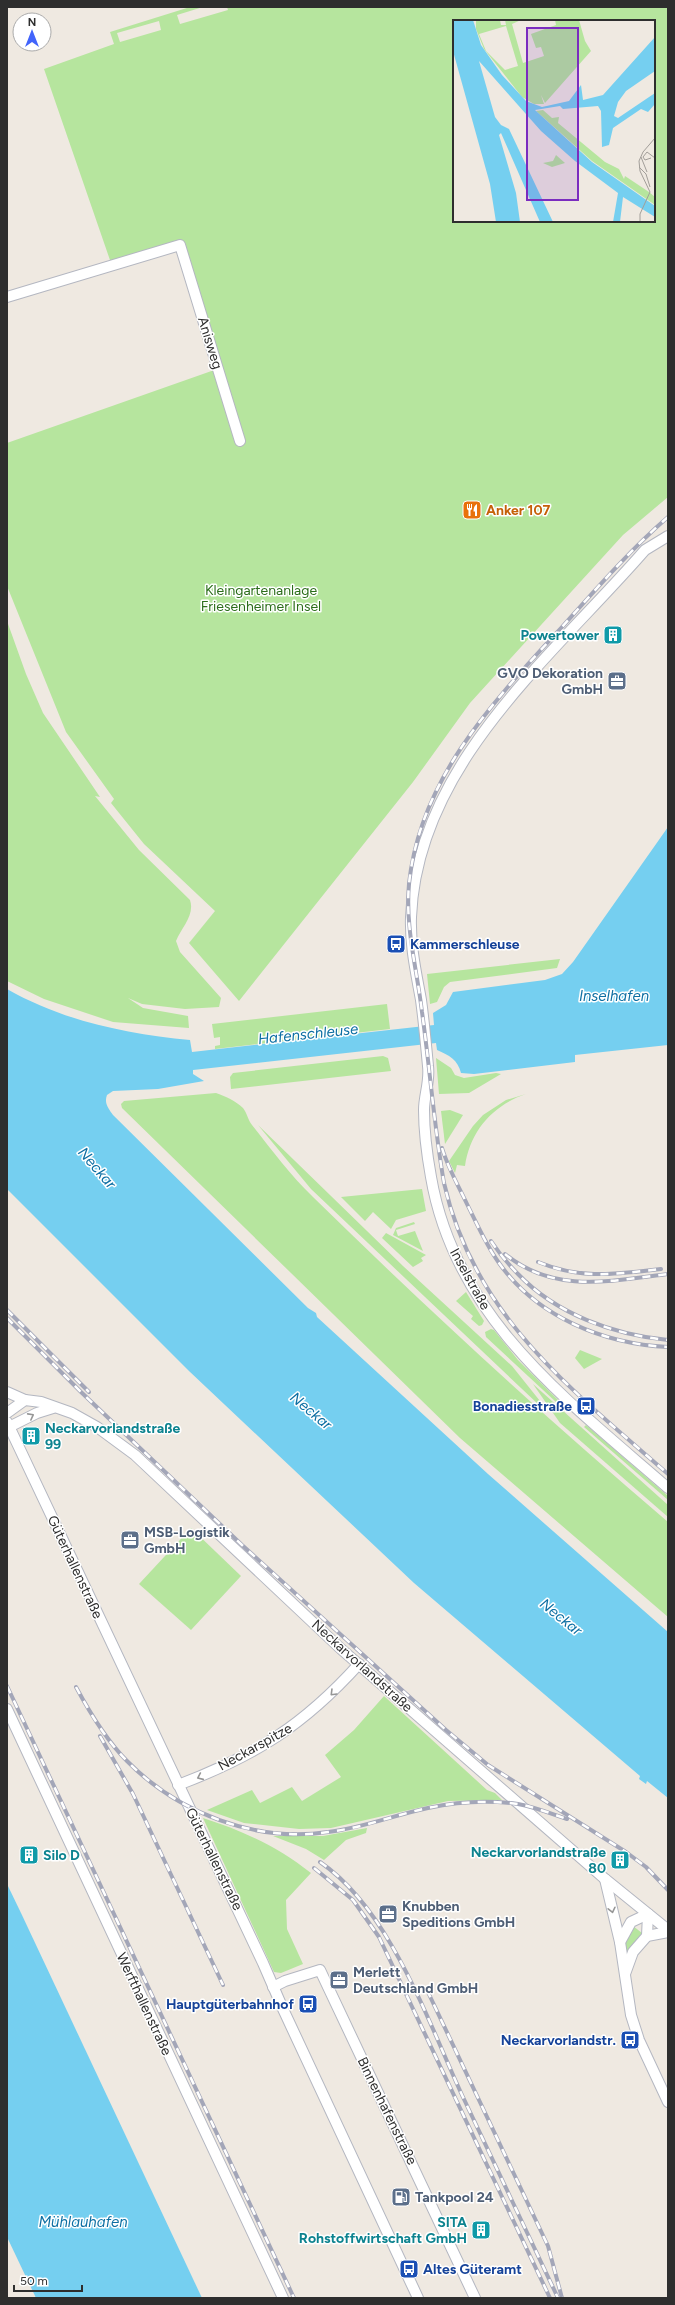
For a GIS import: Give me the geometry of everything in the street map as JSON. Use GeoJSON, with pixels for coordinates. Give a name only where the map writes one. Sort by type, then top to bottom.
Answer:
{"type":"FeatureCollection","features":[{"type":"Feature","properties":{"kind":"street","name":"Anisweg"},"geometry":{"type":"LineString","coordinates":[[7,297],[180,246],[240,441]]}},
{"type":"Feature","properties":{"kind":"street","name":"Inselstraße"},"geometry":{"type":"LineString","coordinates":[[668,536],[645,550],[516,692],[477,739],[444,794],[426,840],[414,889],[411,944],[424,1024],[428,1062],[429,1078],[424,1113],[431,1177],[446,1233],[471,1286],[493,1321],[522,1355],[566,1399],[668,1488]]}},
{"type":"Feature","properties":{"kind":"street","name":"Neckarvorlandstraße"},"geometry":{"type":"LineString","coordinates":[[7,1392],[25,1400],[41,1402],[53,1408],[72,1413],[97,1427],[135,1455],[359,1664],[605,1879],[668,1931]]}},
{"type":"Feature","properties":{"kind":"street"},"geometry":{"type":"LineString","coordinates":[[7,1413],[25,1400]]}},
{"type":"Feature","properties":{"kind":"street"},"geometry":{"type":"LineString","coordinates":[[8,1425],[53,1408]]}},
{"type":"Feature","properties":{"kind":"street","name":"Güterhallenstraße"},"geometry":{"type":"LineString","coordinates":[[8,1425],[263,1963],[273,1988],[418,2298]]}},
{"type":"Feature","properties":{"kind":"street","name":"Neckarspitze"},"geometry":{"type":"LineString","coordinates":[[178,1785],[230,1763],[276,1738],[316,1709],[359,1664]]}},
{"type":"Feature","properties":{"kind":"street","name":"Werfthallenstraße"},"geometry":{"type":"LineString","coordinates":[[7,1709],[283,2298]]}},
{"type":"Feature","properties":{"kind":"street"},"geometry":{"type":"LineString","coordinates":[[605,1879],[620,1942],[631,2015],[639,2040],[668,2102]]}},
{"type":"Feature","properties":{"kind":"street"},"geometry":{"type":"LineString","coordinates":[[620,1942],[631,1922],[648,1914],[647,1936]]}},
{"type":"Feature","properties":{"kind":"street"},"geometry":{"type":"LineString","coordinates":[[625,1974],[633,1952],[647,1936],[668,1931]]}},
{"type":"Feature","properties":{"kind":"street","name":"Binnenhafenstraße"},"geometry":{"type":"LineString","coordinates":[[273,1988],[285,1981],[320,1970],[476,2298]]}},
{"type":"Feature","properties":{"kind":"green space","name":"Kleingartenanlage Friesenheimer Insel"},"geometry":{"type":"Polygon","coordinates":[[[190,7],[203,7],[177,15],[180,24],[228,10],[227,7],[668,7],[668,497],[623,535],[470,703],[413,782],[239,1001],[189,943],[215,911],[144,844],[111,803],[114,799],[66,732],[7,586],[7,443],[220,368],[182,242],[111,263],[44,69],[114,44],[110,32],[190,7]],[[159,21],[117,33],[120,42],[161,30],[159,21]]]}},
{"type":"Feature","properties":{"kind":"green space"},"geometry":{"type":"Polygon","coordinates":[[[7,621],[26,674],[43,713],[100,797],[95,796],[139,850],[190,900],[191,911],[176,941],[180,952],[221,998],[219,1007],[185,1009],[142,1004],[128,998],[143,1008],[188,1016],[189,1028],[113,1022],[44,999],[7,981],[7,621]]]}},
{"type":"Feature","properties":{"kind":"green space"},"geometry":{"type":"Polygon","coordinates":[[[560,959],[557,968],[450,982],[444,987],[437,1002],[430,1004],[427,974],[560,959]]]}},
{"type":"Feature","properties":{"kind":"green space"},"geometry":{"type":"Polygon","coordinates":[[[387,1004],[390,1029],[215,1049],[215,1046],[220,1045],[220,1037],[214,1038],[212,1024],[387,1004]]]}},
{"type":"Feature","properties":{"kind":"green space"},"geometry":{"type":"Polygon","coordinates":[[[383,1056],[388,1058],[391,1071],[231,1089],[230,1077],[233,1073],[383,1056]]]}},
{"type":"Feature","properties":{"kind":"green space"},"geometry":{"type":"Polygon","coordinates":[[[436,1058],[451,1068],[455,1075],[464,1078],[496,1073],[501,1074],[469,1093],[439,1094],[436,1058]]]}},
{"type":"Feature","properties":{"kind":"green space"},"geometry":{"type":"Polygon","coordinates":[[[216,1093],[230,1099],[243,1108],[249,1121],[296,1180],[399,1280],[532,1403],[668,1522],[668,1617],[460,1438],[122,1108],[121,1104],[124,1101],[216,1093]]]}},
{"type":"Feature","properties":{"kind":"green space"},"geometry":{"type":"Polygon","coordinates":[[[526,1094],[503,1105],[485,1121],[472,1142],[465,1166],[457,1165],[455,1173],[449,1161],[473,1126],[483,1115],[506,1100],[526,1094]]]}},
{"type":"Feature","properties":{"kind":"green space"},"geometry":{"type":"Polygon","coordinates":[[[450,1110],[463,1115],[445,1144],[441,1111],[450,1110]]]}},
{"type":"Feature","properties":{"kind":"green space"},"geometry":{"type":"Polygon","coordinates":[[[258,1125],[403,1266],[512,1366],[540,1401],[539,1405],[311,1189],[258,1125]]]}},
{"type":"Feature","properties":{"kind":"green space"},"geometry":{"type":"Polygon","coordinates":[[[422,1189],[426,1211],[396,1220],[391,1229],[373,1212],[365,1221],[341,1197],[422,1189]]]}},
{"type":"Feature","properties":{"kind":"green space"},"geometry":{"type":"Polygon","coordinates":[[[414,1222],[415,1224],[396,1230],[398,1236],[415,1231],[423,1251],[393,1235],[396,1228],[414,1222]]]}},
{"type":"Feature","properties":{"kind":"green space"},"geometry":{"type":"Polygon","coordinates":[[[386,1233],[426,1255],[421,1258],[423,1261],[413,1267],[382,1238],[386,1233]]]}},
{"type":"Feature","properties":{"kind":"green space"},"geometry":{"type":"Polygon","coordinates":[[[466,1292],[484,1321],[482,1325],[479,1326],[471,1319],[473,1316],[456,1301],[466,1292]]]}},
{"type":"Feature","properties":{"kind":"green space"},"geometry":{"type":"Polygon","coordinates":[[[491,1329],[494,1330],[518,1360],[558,1400],[556,1402],[486,1337],[485,1332],[491,1329]]]}},
{"type":"Feature","properties":{"kind":"green space"},"geometry":{"type":"Polygon","coordinates":[[[580,1350],[602,1359],[584,1369],[575,1358],[580,1350]]]}},
{"type":"Feature","properties":{"kind":"green space"},"geometry":{"type":"Polygon","coordinates":[[[533,1384],[668,1505],[668,1517],[560,1423],[533,1384]]]}},
{"type":"Feature","properties":{"kind":"green space"},"geometry":{"type":"Polygon","coordinates":[[[586,1425],[668,1496],[668,1500],[584,1427],[586,1425]]]}},
{"type":"Feature","properties":{"kind":"green space"},"geometry":{"type":"Polygon","coordinates":[[[191,1528],[241,1576],[191,1630],[139,1584],[191,1528]]]}},
{"type":"Feature","properties":{"kind":"green space"},"geometry":{"type":"Polygon","coordinates":[[[384,1696],[487,1790],[495,1793],[502,1800],[448,1801],[331,1828],[299,1829],[244,1823],[207,1810],[252,1790],[260,1803],[292,1787],[302,1801],[341,1777],[325,1755],[354,1730],[384,1696]]]}},
{"type":"Feature","properties":{"kind":"green space"},"geometry":{"type":"Polygon","coordinates":[[[203,1818],[232,1828],[259,1840],[298,1863],[311,1873],[286,1900],[287,1929],[303,1964],[281,1973],[274,1972],[203,1818]]]}},
{"type":"Feature","properties":{"kind":"green space"},"geometry":{"type":"Polygon","coordinates":[[[367,1828],[366,1833],[346,1840],[324,1860],[306,1849],[273,1836],[323,1836],[367,1828]]]}},
{"type":"Feature","properties":{"kind":"green space"},"geometry":{"type":"Polygon","coordinates":[[[633,1926],[642,1933],[627,1960],[625,1943],[633,1926]]]}},
{"type":"Feature","properties":{"kind":"water"},"geometry":{"type":"Polygon","coordinates":[[[668,827],[668,1045],[575,1055],[575,1062],[474,1074],[461,1073],[460,1068],[452,1058],[437,1050],[436,1043],[193,1070],[193,1074],[204,1081],[158,1089],[113,1091],[107,1095],[106,1103],[113,1115],[308,1308],[316,1313],[317,1317],[488,1474],[668,1632],[668,1798],[647,1781],[646,1784],[639,1779],[640,1776],[414,1583],[189,1371],[7,1189],[7,989],[50,1010],[73,1018],[119,1030],[190,1040],[192,1052],[434,1025],[433,1013],[446,1005],[453,992],[545,980],[562,974],[573,962],[668,827]]]}},
{"type":"Feature","properties":{"kind":"water","name":"Mühlauhafen"},"geometry":{"type":"Polygon","coordinates":[[[7,1884],[202,2298],[36,2298],[7,2237],[7,1884]]]}},
{"type":"Feature","properties":{"kind":"railway"},"geometry":{"type":"LineString","coordinates":[[668,517],[614,570],[536,655],[486,713],[464,744],[444,776],[428,810],[416,846],[409,884],[408,900],[410,932],[444,1183],[458,1230],[478,1273],[502,1311],[531,1346],[562,1380],[668,1474]]}},
{"type":"Feature","properties":{"kind":"railway"},"geometry":{"type":"LineString","coordinates":[[442,1148],[453,1176],[490,1249],[499,1263],[515,1282],[532,1298],[552,1313],[596,1333],[644,1345],[668,1347]]}},
{"type":"Feature","properties":{"kind":"railway"},"geometry":{"type":"LineString","coordinates":[[491,1241],[500,1254],[533,1288],[568,1311],[587,1320],[627,1333],[668,1340]]}},
{"type":"Feature","properties":{"kind":"railway"},"geometry":{"type":"LineString","coordinates":[[505,1254],[523,1267],[543,1275],[563,1280],[583,1282],[604,1281],[668,1274]]}},
{"type":"Feature","properties":{"kind":"railway"},"geometry":{"type":"LineString","coordinates":[[538,1262],[554,1268],[569,1271],[599,1274],[629,1273],[661,1269]]}},
{"type":"Feature","properties":{"kind":"railway"},"geometry":{"type":"LineString","coordinates":[[7,1310],[89,1392]]}},
{"type":"Feature","properties":{"kind":"railway"},"geometry":{"type":"LineString","coordinates":[[7,1318],[81,1392],[242,1545],[446,1730],[488,1765],[626,1852],[646,1867],[668,1890]]}},
{"type":"Feature","properties":{"kind":"railway"},"geometry":{"type":"LineString","coordinates":[[7,1686],[294,2298]]}},
{"type":"Feature","properties":{"kind":"railway"},"geometry":{"type":"LineString","coordinates":[[76,1687],[105,1735],[119,1753],[147,1779],[170,1796],[194,1809],[220,1820],[246,1828],[273,1833],[301,1834],[328,1832],[354,1828],[428,1808],[473,1802],[518,1804],[567,1819]]}},
{"type":"Feature","properties":{"kind":"railway"},"geometry":{"type":"LineString","coordinates":[[100,1736],[133,1794],[223,1985]]}},
{"type":"Feature","properties":{"kind":"railway"},"geometry":{"type":"LineString","coordinates":[[320,1862],[345,1883],[367,1908],[404,1968],[558,2298]]}},
{"type":"Feature","properties":{"kind":"railway"},"geometry":{"type":"LineString","coordinates":[[314,1868],[353,1900],[379,1937],[550,2298]]}},
{"type":"Feature","properties":{"kind":"railway"},"geometry":{"type":"LineString","coordinates":[[427,1990],[548,2246],[562,2298]]}},
{"type":"Feature","properties":{"kind":"place","name":"Anker 107"},"geometry":{"type":"Point","coordinates":[472,510]}},
{"type":"Feature","properties":{"kind":"place","name":"Powertower"},"geometry":{"type":"Point","coordinates":[613,635]}},
{"type":"Feature","properties":{"kind":"place","name":"GVO Dekoration GmbH"},"geometry":{"type":"Point","coordinates":[617,681]}},
{"type":"Feature","properties":{"kind":"place","name":"Kammerschleuse"},"geometry":{"type":"Point","coordinates":[396,944]}},
{"type":"Feature","properties":{"kind":"place","name":"Bonadiesstraße"},"geometry":{"type":"Point","coordinates":[586,1406]}},
{"type":"Feature","properties":{"kind":"place","name":"Neckarvorlandstraße 99"},"geometry":{"type":"Point","coordinates":[31,1436]}},
{"type":"Feature","properties":{"kind":"place","name":"MSB-Logistik GmbH"},"geometry":{"type":"Point","coordinates":[130,1540]}},
{"type":"Feature","properties":{"kind":"place","name":"Silo D"},"geometry":{"type":"Point","coordinates":[29,1855]}},
{"type":"Feature","properties":{"kind":"place","name":"Neckarvorlandstraße 80"},"geometry":{"type":"Point","coordinates":[620,1860]}},
{"type":"Feature","properties":{"kind":"place","name":"Knubben Speditions GmbH"},"geometry":{"type":"Point","coordinates":[388,1914]}},
{"type":"Feature","properties":{"kind":"place","name":"Merlett Deutschland GmbH"},"geometry":{"type":"Point","coordinates":[339,1980]}},
{"type":"Feature","properties":{"kind":"place","name":"Hauptgüterbahnhof"},"geometry":{"type":"Point","coordinates":[308,2004]}},
{"type":"Feature","properties":{"kind":"place","name":"Neckarvorlandstr."},"geometry":{"type":"Point","coordinates":[630,2040]}},
{"type":"Feature","properties":{"kind":"place","name":"Tankpool 24"},"geometry":{"type":"Point","coordinates":[401,2197]}},
{"type":"Feature","properties":{"kind":"place","name":"SITA Rohstoffwirtschaft GmbH"},"geometry":{"type":"Point","coordinates":[481,2230]}},
{"type":"Feature","properties":{"kind":"place","name":"Altes Güteramt"},"geometry":{"type":"Point","coordinates":[409,2269]}},
{"type":"Feature","properties":{"kind":"water label","name":"Inselhafen"},"geometry":{"type":"Point","coordinates":[614,996]}},
{"type":"Feature","properties":{"kind":"water label","name":"Hafenschleuse"},"geometry":{"type":"Point","coordinates":[308,1034]}},
{"type":"Feature","properties":{"kind":"water label","name":"Neckar"},"geometry":{"type":"Point","coordinates":[97,1168]}},
{"type":"Feature","properties":{"kind":"water label","name":"Neckar"},"geometry":{"type":"Point","coordinates":[311,1411]}},
{"type":"Feature","properties":{"kind":"water label","name":"Neckar"},"geometry":{"type":"Point","coordinates":[561,1617]}}]}
